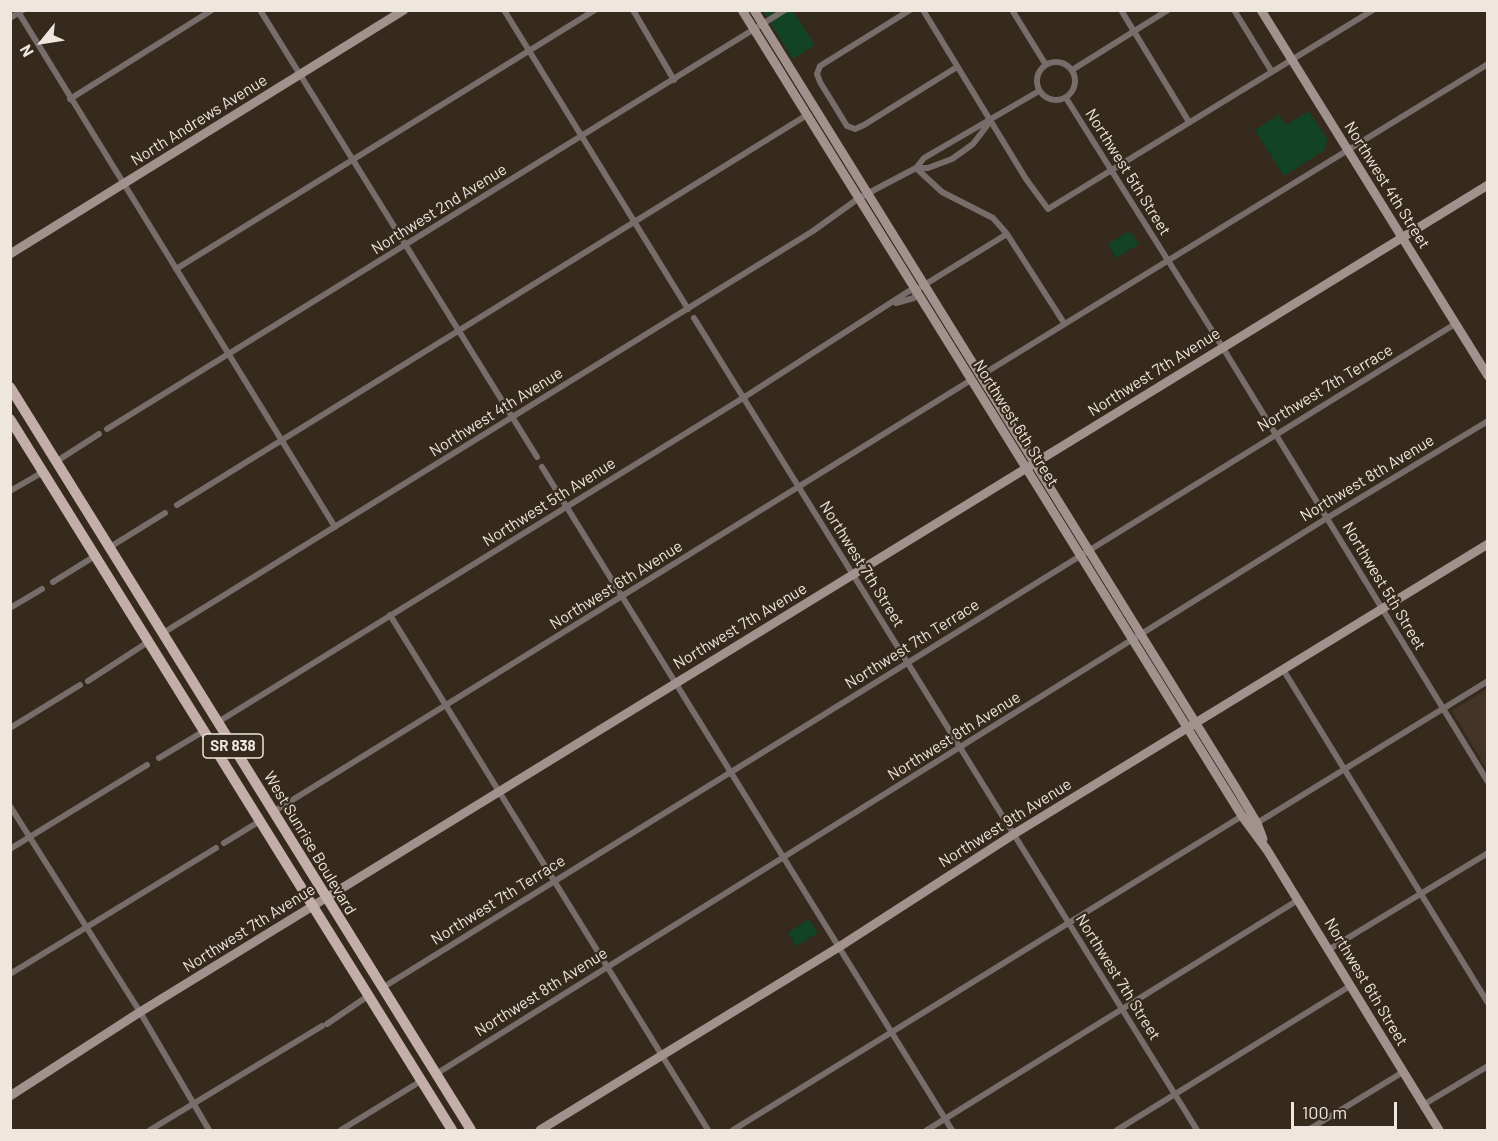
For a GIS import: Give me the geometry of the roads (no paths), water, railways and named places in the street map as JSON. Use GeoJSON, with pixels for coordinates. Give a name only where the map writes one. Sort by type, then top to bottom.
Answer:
{"type":"FeatureCollection","features":[{"type":"Feature","properties":{"kind":"main road","name":"North Andrews Avenue"},"geometry":{"type":"LineString","coordinates":[[10,254],[404,10]]}},
{"type":"Feature","properties":{"kind":"main road","name":"Northwest 6th Street"},"geometry":{"type":"LineString","coordinates":[[742,10],[759,27],[1137,638],[1257,823],[1268,850]]}},
{"type":"Feature","properties":{"kind":"main road","name":"Northwest 6th Street"},"geometry":{"type":"LineString","coordinates":[[754,10],[759,27],[807,115],[863,196],[865,207],[920,288]]}},
{"type":"Feature","properties":{"kind":"main road","name":"Northwest 4th Street"},"geometry":{"type":"LineString","coordinates":[[1261,10],[1487,374]]}},
{"type":"Feature","properties":{"kind":"main road","name":"Northwest 7th Avenue"},"geometry":{"type":"LineString","coordinates":[[10,1096],[140,1012],[1488,185]]}},
{"type":"Feature","properties":{"kind":"main road","name":"West Sunrise Boulevard"},"geometry":{"type":"LineString","coordinates":[[10,387],[471,1131]]}},
{"type":"Feature","properties":{"kind":"main road","name":"West Sunrise Boulevard"},"geometry":{"type":"LineString","coordinates":[[10,419],[452,1131]]}},
{"type":"Feature","properties":{"kind":"main road"},"geometry":{"type":"LineString","coordinates":[[43,472],[51,470],[72,485]]}},
{"type":"Feature","properties":{"kind":"main road","name":"Northwest 9th Avenue"},"geometry":{"type":"LineString","coordinates":[[540,1131],[661,1054],[839,947],[1014,834],[1284,671],[1488,544]]}},
{"type":"Feature","properties":{"kind":"main road"},"geometry":{"type":"LineString","coordinates":[[193,714],[205,722],[219,722]]}},
{"type":"Feature","properties":{"kind":"main road","name":"Northwest 6th Street"},"geometry":{"type":"LineString","coordinates":[[1192,725],[1242,816],[1268,850],[1438,1131]]}},
{"type":"Feature","properties":{"kind":"street"},"geometry":{"type":"LineString","coordinates":[[70,99],[212,10]]}},
{"type":"Feature","properties":{"kind":"street"},"geometry":{"type":"LineString","coordinates":[[260,10],[537,457]]}},
{"type":"Feature","properties":{"kind":"street"},"geometry":{"type":"LineString","coordinates":[[504,10],[688,309]]}},
{"type":"Feature","properties":{"kind":"street"},"geometry":{"type":"LineString","coordinates":[[176,270],[595,10]]}},
{"type":"Feature","properties":{"kind":"street"},"geometry":{"type":"LineString","coordinates":[[633,10],[674,80]]}},
{"type":"Feature","properties":{"kind":"street","name":"Northwest 2nd Avenue"},"geometry":{"type":"LineString","coordinates":[[107,429],[785,10]]}},
{"type":"Feature","properties":{"kind":"street"},"geometry":{"type":"LineString","coordinates":[[910,10],[820,66],[817,74],[820,81],[847,126],[855,129],[864,125],[957,67]]}},
{"type":"Feature","properties":{"kind":"street"},"geometry":{"type":"LineString","coordinates":[[923,10],[990,121],[1048,209],[1373,10]]}},
{"type":"Feature","properties":{"kind":"street"},"geometry":{"type":"LineString","coordinates":[[1012,10],[1046,65]]}},
{"type":"Feature","properties":{"kind":"street"},"geometry":{"type":"LineString","coordinates":[[1121,10],[1189,122]]}},
{"type":"Feature","properties":{"kind":"street"},"geometry":{"type":"LineString","coordinates":[[1072,70],[1168,10]]}},
{"type":"Feature","properties":{"kind":"street"},"geometry":{"type":"LineString","coordinates":[[1234,10],[1272,72]]}},
{"type":"Feature","properties":{"kind":"street"},"geometry":{"type":"LineString","coordinates":[[10,18],[20,11],[70,99],[335,527]]}},
{"type":"Feature","properties":{"kind":"street"},"geometry":{"type":"LineString","coordinates":[[1057,62],[1072,70],[1075,85],[1066,98],[1049,99],[1039,91],[1038,74],[1046,65],[1057,62]]}},
{"type":"Feature","properties":{"kind":"street","name":"Northwest 6th Avenue"},"geometry":{"type":"LineString","coordinates":[[273,812],[1064,322],[1488,64]]}},
{"type":"Feature","properties":{"kind":"street","name":"Northwest 4th Avenue"},"geometry":{"type":"LineString","coordinates":[[163,633],[688,309],[842,212],[863,196],[916,168],[924,158],[1039,91]]}},
{"type":"Feature","properties":{"kind":"street","name":"Northwest 5th Street"},"geometry":{"type":"LineString","coordinates":[[1066,98],[1223,348],[1488,782]]}},
{"type":"Feature","properties":{"kind":"street"},"geometry":{"type":"LineString","coordinates":[[177,505],[807,115]]}},
{"type":"Feature","properties":{"kind":"street","name":"Northwest 4th Avenue"},"geometry":{"type":"LineString","coordinates":[[916,168],[928,168],[952,159],[973,144],[990,121]]}},
{"type":"Feature","properties":{"kind":"street"},"geometry":{"type":"LineString","coordinates":[[916,168],[942,192],[993,218],[1007,234],[1064,322]]}},
{"type":"Feature","properties":{"kind":"street","name":"Northwest 4th Avenue"},"geometry":{"type":"LineString","coordinates":[[842,212],[865,207]]}},
{"type":"Feature","properties":{"kind":"street","name":"Northwest 5th Avenue"},"geometry":{"type":"LineString","coordinates":[[219,722],[743,398],[909,291],[920,288],[1007,234]]}},
{"type":"Feature","properties":{"kind":"street","name":"Northwest 7th Street"},"geometry":{"type":"LineString","coordinates":[[694,318],[1197,1131]]}},
{"type":"Feature","properties":{"kind":"street","name":"Northwest 7th Terrace"},"geometry":{"type":"LineString","coordinates":[[382,988],[1455,324]]}},
{"type":"Feature","properties":{"kind":"street","name":"Northwest 8th Avenue"},"geometry":{"type":"LineString","coordinates":[[436,1074],[1327,518],[1488,421]]}},
{"type":"Feature","properties":{"kind":"street"},"geometry":{"type":"LineString","coordinates":[[57,461],[99,435]]}},
{"type":"Feature","properties":{"kind":"street"},"geometry":{"type":"LineString","coordinates":[[542,466],[952,1131]]}},
{"type":"Feature","properties":{"kind":"street"},"geometry":{"type":"LineString","coordinates":[[10,491],[43,472]]}},
{"type":"Feature","properties":{"kind":"street"},"geometry":{"type":"LineString","coordinates":[[110,547],[165,513]]}},
{"type":"Feature","properties":{"kind":"street"},"geometry":{"type":"LineString","coordinates":[[53,582],[95,556]]}},
{"type":"Feature","properties":{"kind":"street"},"geometry":{"type":"LineString","coordinates":[[10,608],[42,589]]}},
{"type":"Feature","properties":{"kind":"street"},"geometry":{"type":"LineString","coordinates":[[390,615],[708,1131]]}},
{"type":"Feature","properties":{"kind":"street"},"geometry":{"type":"LineString","coordinates":[[88,681],[148,642]]}},
{"type":"Feature","properties":{"kind":"street"},"geometry":{"type":"LineString","coordinates":[[1284,671],[1488,1003]]}},
{"type":"Feature","properties":{"kind":"street"},"geometry":{"type":"LineString","coordinates":[[1257,823],[1488,681]]}},
{"type":"Feature","properties":{"kind":"street"},"geometry":{"type":"LineString","coordinates":[[10,728],[80,685]]}},
{"type":"Feature","properties":{"kind":"street"},"geometry":{"type":"LineString","coordinates":[[159,758],[204,731]]}},
{"type":"Feature","properties":{"kind":"street"},"geometry":{"type":"LineString","coordinates":[[10,849],[147,765]]}},
{"type":"Feature","properties":{"kind":"street"},"geometry":{"type":"LineString","coordinates":[[10,806],[140,1012],[209,1131]]}},
{"type":"Feature","properties":{"kind":"street"},"geometry":{"type":"LineString","coordinates":[[734,1131],[1242,816]]}},
{"type":"Feature","properties":{"kind":"street"},"geometry":{"type":"LineString","coordinates":[[224,843],[260,821]]}},
{"type":"Feature","properties":{"kind":"street"},"geometry":{"type":"LineString","coordinates":[[10,974],[216,848]]}},
{"type":"Feature","properties":{"kind":"street"},"geometry":{"type":"LineString","coordinates":[[1328,950],[1488,853]]}},
{"type":"Feature","properties":{"kind":"street"},"geometry":{"type":"LineString","coordinates":[[927,1131],[1298,900]]}},
{"type":"Feature","properties":{"kind":"street"},"geometry":{"type":"LineString","coordinates":[[1117,1131],[1350,986]]}},
{"type":"Feature","properties":{"kind":"street"},"geometry":{"type":"LineString","coordinates":[[150,1131],[368,996]]}},
{"type":"Feature","properties":{"kind":"street"},"geometry":{"type":"LineString","coordinates":[[1423,1105],[1488,1066]]}},
{"type":"Feature","properties":{"kind":"street"},"geometry":{"type":"LineString","coordinates":[[1308,1131],[1317,1128],[1403,1072]]}},
{"type":"Feature","properties":{"kind":"street"},"geometry":{"type":"LineString","coordinates":[[341,1131],[421,1081]]}}]}
